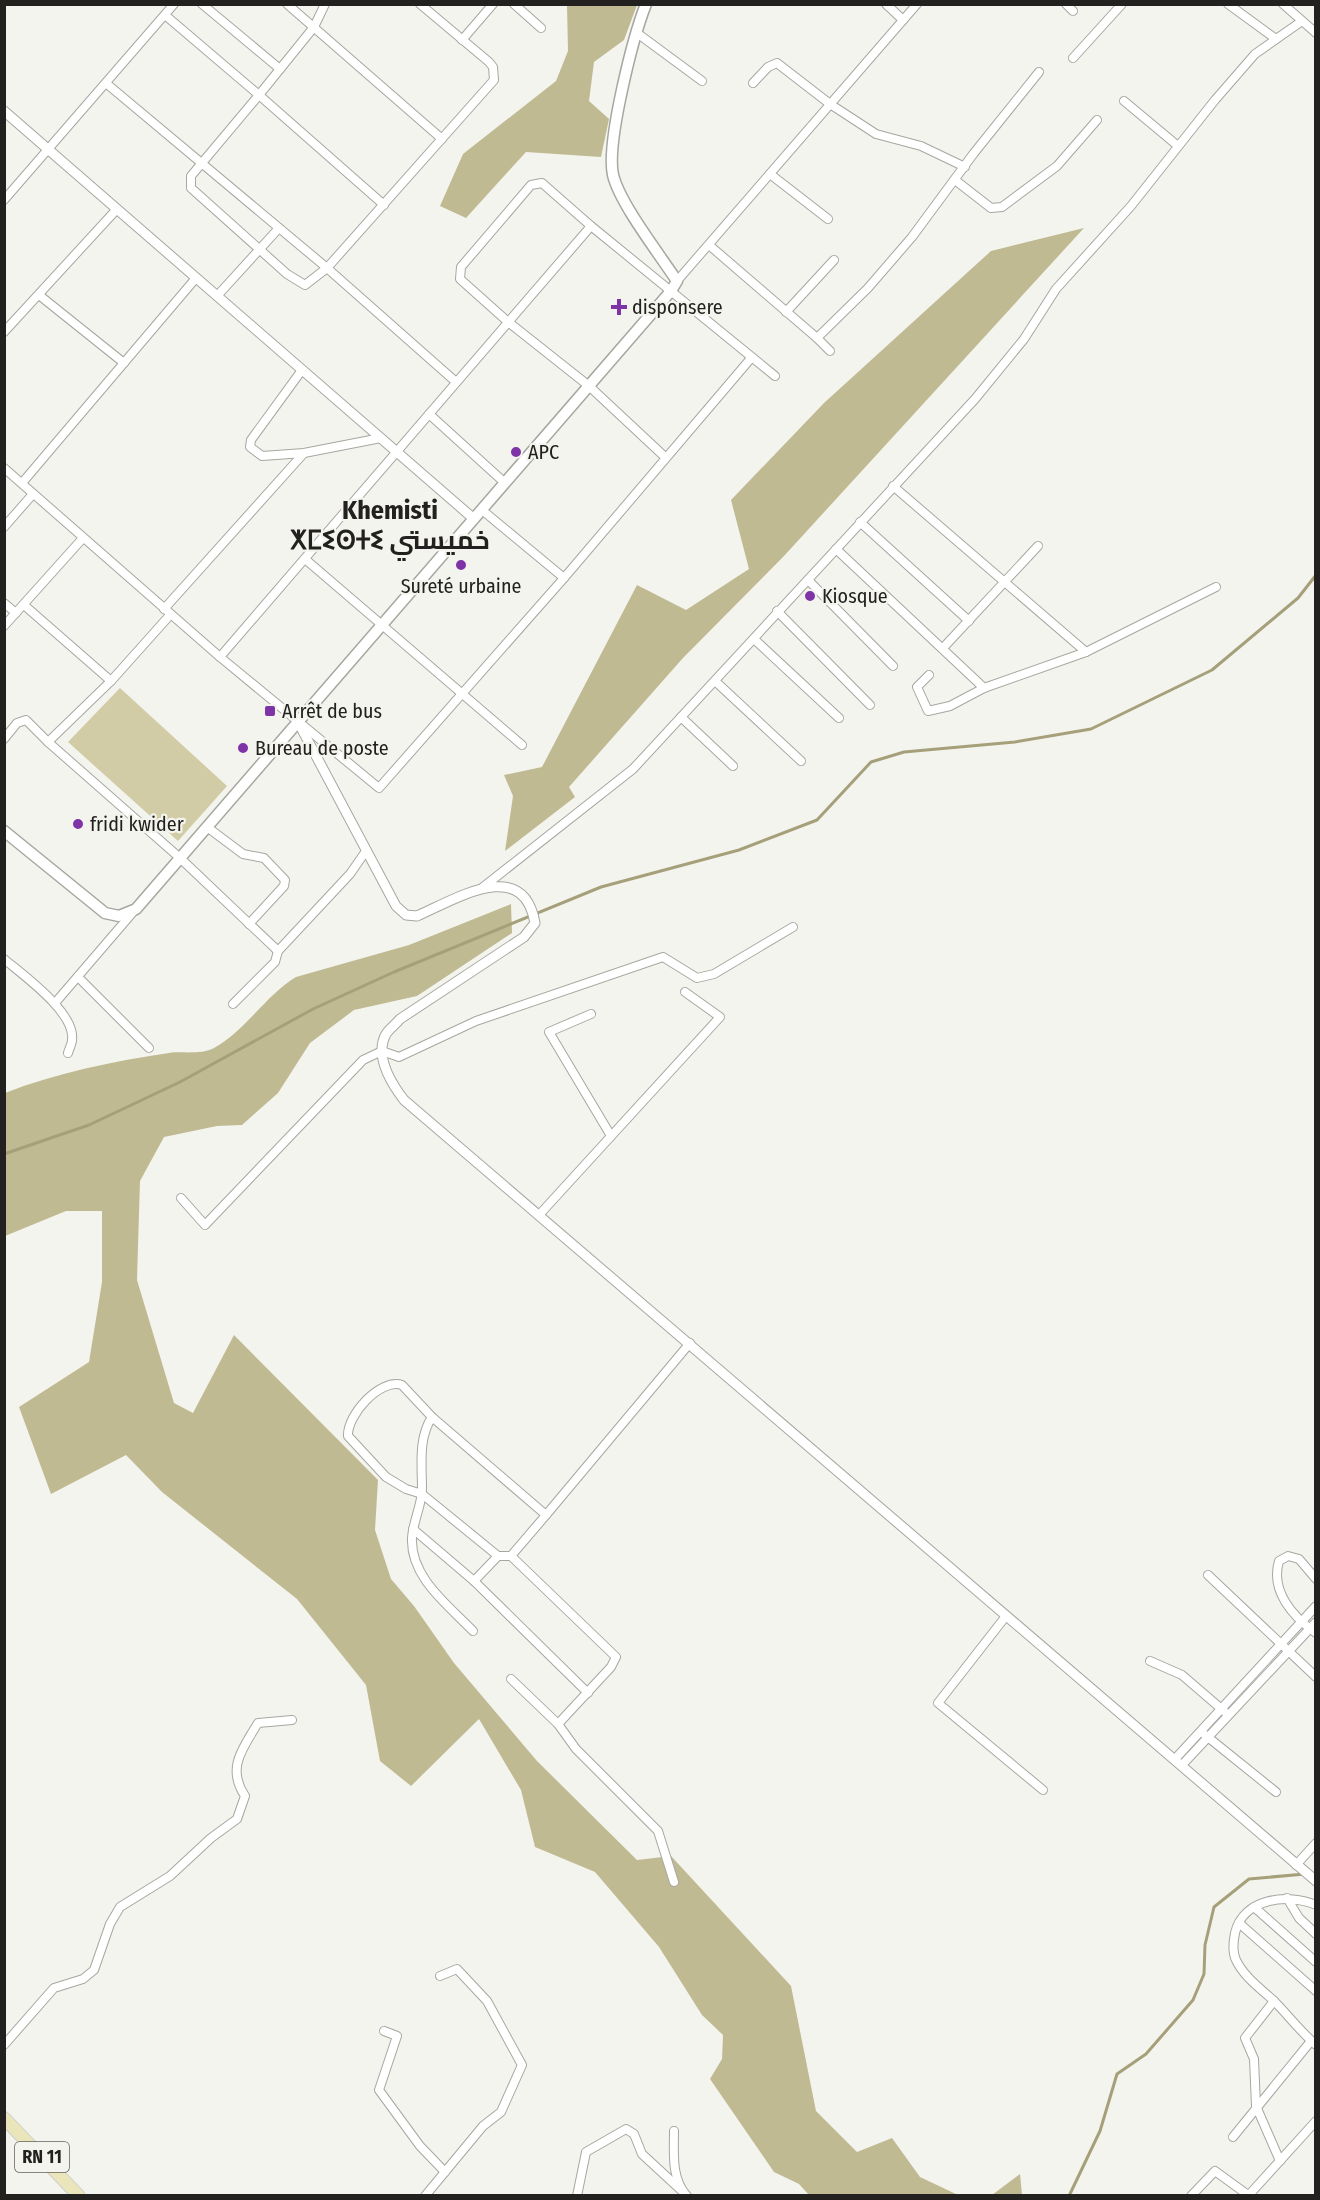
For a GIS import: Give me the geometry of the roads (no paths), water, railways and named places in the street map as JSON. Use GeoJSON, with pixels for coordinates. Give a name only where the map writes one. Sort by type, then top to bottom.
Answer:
{"type":"FeatureCollection","features":[{"type":"Feature","properties":{"kind":"main road"},"geometry":{"type":"LineString","coordinates":[[4,831],[105,913],[119,916],[136,909],[674,286],[614,176],[612,147],[637,33],[646,4]]}},
{"type":"Feature","properties":{"kind":"main road","name":"RN 11"},"geometry":{"type":"LineString","coordinates":[[4,2118],[79,2196]]}},
{"type":"Feature","properties":{"kind":"street"},"geometry":{"type":"LineString","coordinates":[[4,200],[107,84],[174,4]]}},
{"type":"Feature","properties":{"kind":"street"},"geometry":{"type":"LineString","coordinates":[[202,4],[280,69]]}},
{"type":"Feature","properties":{"kind":"street"},"geometry":{"type":"LineString","coordinates":[[287,4],[442,139]]}},
{"type":"Feature","properties":{"kind":"street"},"geometry":{"type":"LineString","coordinates":[[325,4],[314,27],[201,163],[190,180],[191,188],[259,250],[302,284],[309,284],[327,268],[494,80],[493,67],[489,62],[420,4]]}},
{"type":"Feature","properties":{"kind":"street"},"geometry":{"type":"LineString","coordinates":[[462,40],[494,4]]}},
{"type":"Feature","properties":{"kind":"street"},"geometry":{"type":"LineString","coordinates":[[514,4],[541,28]]}},
{"type":"Feature","properties":{"kind":"street"},"geometry":{"type":"LineString","coordinates":[[886,4],[903,20]]}},
{"type":"Feature","properties":{"kind":"street"},"geometry":{"type":"LineString","coordinates":[[674,286],[917,4]]}},
{"type":"Feature","properties":{"kind":"street"},"geometry":{"type":"LineString","coordinates":[[1066,4],[1073,11]]}},
{"type":"Feature","properties":{"kind":"street"},"geometry":{"type":"LineString","coordinates":[[1073,58],[1122,4]]}},
{"type":"Feature","properties":{"kind":"street"},"geometry":{"type":"LineString","coordinates":[[1228,4],[1276,39]]}},
{"type":"Feature","properties":{"kind":"street"},"geometry":{"type":"LineString","coordinates":[[1283,4],[1316,33]]}},
{"type":"Feature","properties":{"kind":"street"},"geometry":{"type":"LineString","coordinates":[[165,15],[384,205]]}},
{"type":"Feature","properties":{"kind":"street"},"geometry":{"type":"LineString","coordinates":[[298,722],[396,906],[406,915],[417,916],[482,888],[633,769],[975,399],[1024,339],[1056,289],[1131,206],[1255,54],[1302,21]]}},
{"type":"Feature","properties":{"kind":"street"},"geometry":{"type":"LineString","coordinates":[[637,33],[702,81]]}},
{"type":"Feature","properties":{"kind":"street"},"geometry":{"type":"LineString","coordinates":[[753,83],[768,67],[777,63],[830,104],[876,134],[921,146],[965,167]]}},
{"type":"Feature","properties":{"kind":"street"},"geometry":{"type":"LineString","coordinates":[[817,338],[888,265],[1039,72]]}},
{"type":"Feature","properties":{"kind":"street"},"geometry":{"type":"LineString","coordinates":[[107,84],[327,268],[456,382]]}},
{"type":"Feature","properties":{"kind":"street"},"geometry":{"type":"LineString","coordinates":[[1124,101],[1178,146]]}},
{"type":"Feature","properties":{"kind":"street"},"geometry":{"type":"LineString","coordinates":[[4,111],[474,519]]}},
{"type":"Feature","properties":{"kind":"street"},"geometry":{"type":"LineString","coordinates":[[955,180],[991,208],[1002,207],[1056,166],[1096,120]]}},
{"type":"Feature","properties":{"kind":"street"},"geometry":{"type":"LineString","coordinates":[[770,174],[828,219]]}},
{"type":"Feature","properties":{"kind":"street"},"geometry":{"type":"LineString","coordinates":[[665,457],[589,386],[464,284],[459,274],[461,267],[528,188],[542,183],[591,226],[674,286],[775,376]]}},
{"type":"Feature","properties":{"kind":"street"},"geometry":{"type":"LineString","coordinates":[[4,332],[117,209]]}},
{"type":"Feature","properties":{"kind":"street"},"geometry":{"type":"LineString","coordinates":[[220,657],[591,226]]}},
{"type":"Feature","properties":{"kind":"street"},"geometry":{"type":"LineString","coordinates":[[218,296],[279,228]]}},
{"type":"Feature","properties":{"kind":"street"},"geometry":{"type":"LineString","coordinates":[[709,245],[830,351]]}},
{"type":"Feature","properties":{"kind":"street"},"geometry":{"type":"LineString","coordinates":[[786,312],[834,260]]}},
{"type":"Feature","properties":{"kind":"street"},"geometry":{"type":"LineString","coordinates":[[22,483],[196,278]]}},
{"type":"Feature","properties":{"kind":"street"},"geometry":{"type":"LineString","coordinates":[[39,295],[124,363]]}},
{"type":"Feature","properties":{"kind":"street"},"geometry":{"type":"LineString","coordinates":[[4,468],[167,612],[379,788],[564,578],[752,357]]}},
{"type":"Feature","properties":{"kind":"street"},"geometry":{"type":"LineString","coordinates":[[303,370],[258,428],[250,447],[262,456],[303,453],[381,438]]}},
{"type":"Feature","properties":{"kind":"street"},"geometry":{"type":"LineString","coordinates":[[429,414],[505,483]]}},
{"type":"Feature","properties":{"kind":"street"},"geometry":{"type":"LineString","coordinates":[[48,742],[111,681],[303,453]]}},
{"type":"Feature","properties":{"kind":"street"},"geometry":{"type":"LineString","coordinates":[[893,486],[1086,652]]}},
{"type":"Feature","properties":{"kind":"street"},"geometry":{"type":"LineString","coordinates":[[4,527],[33,494]]}},
{"type":"Feature","properties":{"kind":"street"},"geometry":{"type":"LineString","coordinates":[[482,510],[564,578]]}},
{"type":"Feature","properties":{"kind":"street"},"geometry":{"type":"LineString","coordinates":[[860,522],[969,621]]}},
{"type":"Feature","properties":{"kind":"street"},"geometry":{"type":"LineString","coordinates":[[4,626],[83,538]]}},
{"type":"Feature","properties":{"kind":"street"},"geometry":{"type":"LineString","coordinates":[[944,648],[1038,546]]}},
{"type":"Feature","properties":{"kind":"street"},"geometry":{"type":"LineString","coordinates":[[836,549],[984,688]]}},
{"type":"Feature","properties":{"kind":"street"},"geometry":{"type":"LineString","coordinates":[[305,559],[522,744]]}},
{"type":"Feature","properties":{"kind":"street"},"geometry":{"type":"LineString","coordinates":[[808,580],[893,666]]}},
{"type":"Feature","properties":{"kind":"street"},"geometry":{"type":"LineString","coordinates":[[929,675],[917,687],[928,711],[950,706],[984,688],[1086,652],[1216,586]]}},
{"type":"Feature","properties":{"kind":"street"},"geometry":{"type":"LineString","coordinates":[[4,603],[16,614]]}},
{"type":"Feature","properties":{"kind":"street"},"geometry":{"type":"LineString","coordinates":[[24,605],[111,681]]}},
{"type":"Feature","properties":{"kind":"street"},"geometry":{"type":"LineString","coordinates":[[777,611],[870,705]]}},
{"type":"Feature","properties":{"kind":"street"},"geometry":{"type":"LineString","coordinates":[[753,639],[839,718]]}},
{"type":"Feature","properties":{"kind":"street"},"geometry":{"type":"LineString","coordinates":[[715,681],[801,761]]}},
{"type":"Feature","properties":{"kind":"street"},"geometry":{"type":"LineString","coordinates":[[681,717],[733,766]]}},
{"type":"Feature","properties":{"kind":"street"},"geometry":{"type":"LineString","coordinates":[[4,739],[17,723],[26,720],[180,858],[278,951]]}},
{"type":"Feature","properties":{"kind":"street"},"geometry":{"type":"LineString","coordinates":[[207,827],[243,854],[264,858],[285,880],[284,886],[249,924]]}},
{"type":"Feature","properties":{"kind":"street"},"geometry":{"type":"LineString","coordinates":[[233,1004],[275,962],[278,951],[350,874],[366,851]]}},
{"type":"Feature","properties":{"kind":"street"},"geometry":{"type":"LineString","coordinates":[[482,888],[505,885],[521,892],[532,906],[535,923],[524,937],[400,1019],[386,1034],[382,1050],[391,1084],[404,1100],[1316,1881]]}},
{"type":"Feature","properties":{"kind":"street"},"geometry":{"type":"LineString","coordinates":[[55,1003],[79,978],[136,909]]}},
{"type":"Feature","properties":{"kind":"street"},"geometry":{"type":"LineString","coordinates":[[382,1050],[399,1057],[476,1020],[663,957],[697,978],[714,974],[793,927]]}},
{"type":"Feature","properties":{"kind":"street"},"geometry":{"type":"LineString","coordinates":[[4,959],[55,1003],[68,1022],[73,1038],[68,1053]]}},
{"type":"Feature","properties":{"kind":"street"},"geometry":{"type":"LineString","coordinates":[[79,978],[149,1048]]}},
{"type":"Feature","properties":{"kind":"street"},"geometry":{"type":"LineString","coordinates":[[539,1215],[720,1017],[685,992]]}},
{"type":"Feature","properties":{"kind":"street"},"geometry":{"type":"LineString","coordinates":[[591,1014],[549,1032],[611,1136]]}},
{"type":"Feature","properties":{"kind":"street"},"geometry":{"type":"LineString","coordinates":[[181,1198],[205,1225],[363,1060],[382,1050]]}},
{"type":"Feature","properties":{"kind":"street"},"geometry":{"type":"LineString","coordinates":[[511,1556],[690,1343]]}},
{"type":"Feature","properties":{"kind":"street"},"geometry":{"type":"LineString","coordinates":[[546,1515],[432,1418],[412,1392],[396,1383],[381,1387],[351,1422],[348,1436],[386,1477],[406,1489],[422,1494],[498,1556],[511,1556],[613,1652],[615,1661],[558,1724]]}},
{"type":"Feature","properties":{"kind":"street"},"geometry":{"type":"LineString","coordinates":[[432,1418],[423,1439],[422,1494],[413,1529],[413,1556],[427,1582],[473,1631]]}},
{"type":"Feature","properties":{"kind":"street"},"geometry":{"type":"LineString","coordinates":[[413,1529],[474,1581],[588,1693]]}},
{"type":"Feature","properties":{"kind":"street"},"geometry":{"type":"LineString","coordinates":[[474,1581],[498,1556]]}},
{"type":"Feature","properties":{"kind":"street"},"geometry":{"type":"LineString","coordinates":[[1312,1631],[1279,1591],[1279,1561],[1288,1556],[1299,1559],[1316,1579]]}},
{"type":"Feature","properties":{"kind":"street"},"geometry":{"type":"LineString","coordinates":[[1208,1575],[1316,1677]]}},
{"type":"Feature","properties":{"kind":"street"},"geometry":{"type":"LineString","coordinates":[[1179,1762],[1201,1731],[1316,1606]]}},
{"type":"Feature","properties":{"kind":"street"},"geometry":{"type":"LineString","coordinates":[[1006,1616],[938,1703],[1043,1790]]}},
{"type":"Feature","properties":{"kind":"street"},"geometry":{"type":"LineString","coordinates":[[1179,1762],[1208,1737],[1288,1651],[1312,1631],[1316,1622]]}},
{"type":"Feature","properties":{"kind":"street"},"geometry":{"type":"LineString","coordinates":[[1150,1661],[1182,1676],[1228,1715]]}},
{"type":"Feature","properties":{"kind":"street"},"geometry":{"type":"LineString","coordinates":[[511,1679],[558,1724],[576,1749],[658,1831],[674,1882]]}},
{"type":"Feature","properties":{"kind":"street"},"geometry":{"type":"LineString","coordinates":[[4,2044],[54,1988],[83,1979],[94,1970],[110,1924],[120,1908],[170,1876],[211,1838],[237,1819],[245,1796],[237,1785],[236,1761],[241,1752],[258,1723],[292,1720]]}},
{"type":"Feature","properties":{"kind":"street"},"geometry":{"type":"LineString","coordinates":[[1201,1731],[1276,1792]]}},
{"type":"Feature","properties":{"kind":"street"},"geometry":{"type":"LineString","coordinates":[[1296,1864],[1316,1843]]}},
{"type":"Feature","properties":{"kind":"street"},"geometry":{"type":"LineString","coordinates":[[1287,1898],[1299,1918],[1316,1934]]}},
{"type":"Feature","properties":{"kind":"street"},"geometry":{"type":"LineString","coordinates":[[1233,2137],[1256,2106],[1313,2043],[1236,1960],[1233,1950],[1239,1923],[1254,1907],[1266,1901],[1287,1898],[1302,1899],[1316,1905]]}},
{"type":"Feature","properties":{"kind":"street"},"geometry":{"type":"LineString","coordinates":[[1254,1907],[1316,1962]]}},
{"type":"Feature","properties":{"kind":"street"},"geometry":{"type":"LineString","coordinates":[[1239,1923],[1316,1991]]}},
{"type":"Feature","properties":{"kind":"street"},"geometry":{"type":"LineString","coordinates":[[425,2196],[483,2126],[501,2112],[522,2065],[487,2001],[480,1993],[457,1969],[440,1976]]}},
{"type":"Feature","properties":{"kind":"street"},"geometry":{"type":"LineString","coordinates":[[1274,2001],[1245,2038],[1254,2059],[1256,2106],[1280,2161]]}},
{"type":"Feature","properties":{"kind":"street"},"geometry":{"type":"LineString","coordinates":[[384,2031],[397,2036],[380,2090],[420,2146],[445,2172]]}},
{"type":"Feature","properties":{"kind":"street"},"geometry":{"type":"LineString","coordinates":[[1191,2196],[1215,2170],[1248,2195],[1316,2121]]}},
{"type":"Feature","properties":{"kind":"street"},"geometry":{"type":"LineString","coordinates":[[577,2196],[586,2152],[626,2129],[634,2134],[642,2154],[684,2193]]}},
{"type":"Feature","properties":{"kind":"street"},"geometry":{"type":"LineString","coordinates":[[674,2131],[675,2169],[684,2193]]}},
{"type":"Feature","properties":{"kind":"waterway"},"geometry":{"type":"LineString","coordinates":[[4,1154],[89,1125],[180,1082],[313,1009],[394,972],[601,887],[739,850],[817,820],[871,762],[904,752],[1015,742],[1091,729],[1212,670],[1298,598],[1316,575]]}},
{"type":"Feature","properties":{"kind":"waterway"},"geometry":{"type":"LineString","coordinates":[[1069,2196],[1100,2131],[1117,2074],[1146,2054],[1193,2000],[1204,1974],[1205,1945],[1214,1907],[1249,1879],[1305,1874]]}},
{"type":"Feature","properties":{"kind":"place","name":"disponsere"},"geometry":{"type":"Point","coordinates":[619,307]}},
{"type":"Feature","properties":{"kind":"place","name":"APC"},"geometry":{"type":"Point","coordinates":[516,452]}},
{"type":"Feature","properties":{"kind":"place","name":"Sureté urbaine"},"geometry":{"type":"Point","coordinates":[461,565]}},
{"type":"Feature","properties":{"kind":"place","name":"Kiosque"},"geometry":{"type":"Point","coordinates":[810,596]}},
{"type":"Feature","properties":{"kind":"place","name":"Arrêt de bus"},"geometry":{"type":"Point","coordinates":[270,711]}},
{"type":"Feature","properties":{"kind":"place","name":"Bureau de poste"},"geometry":{"type":"Point","coordinates":[243,748]}},
{"type":"Feature","properties":{"kind":"place","name":"fridi kwider"},"geometry":{"type":"Point","coordinates":[78,824]}},
{"type":"Feature","properties":{"kind":"district","name":"Khemisti ⵅⵎⵉⵙⵜⵉ خميستي"},"geometry":{"type":"Point","coordinates":[390,525]}}]}
